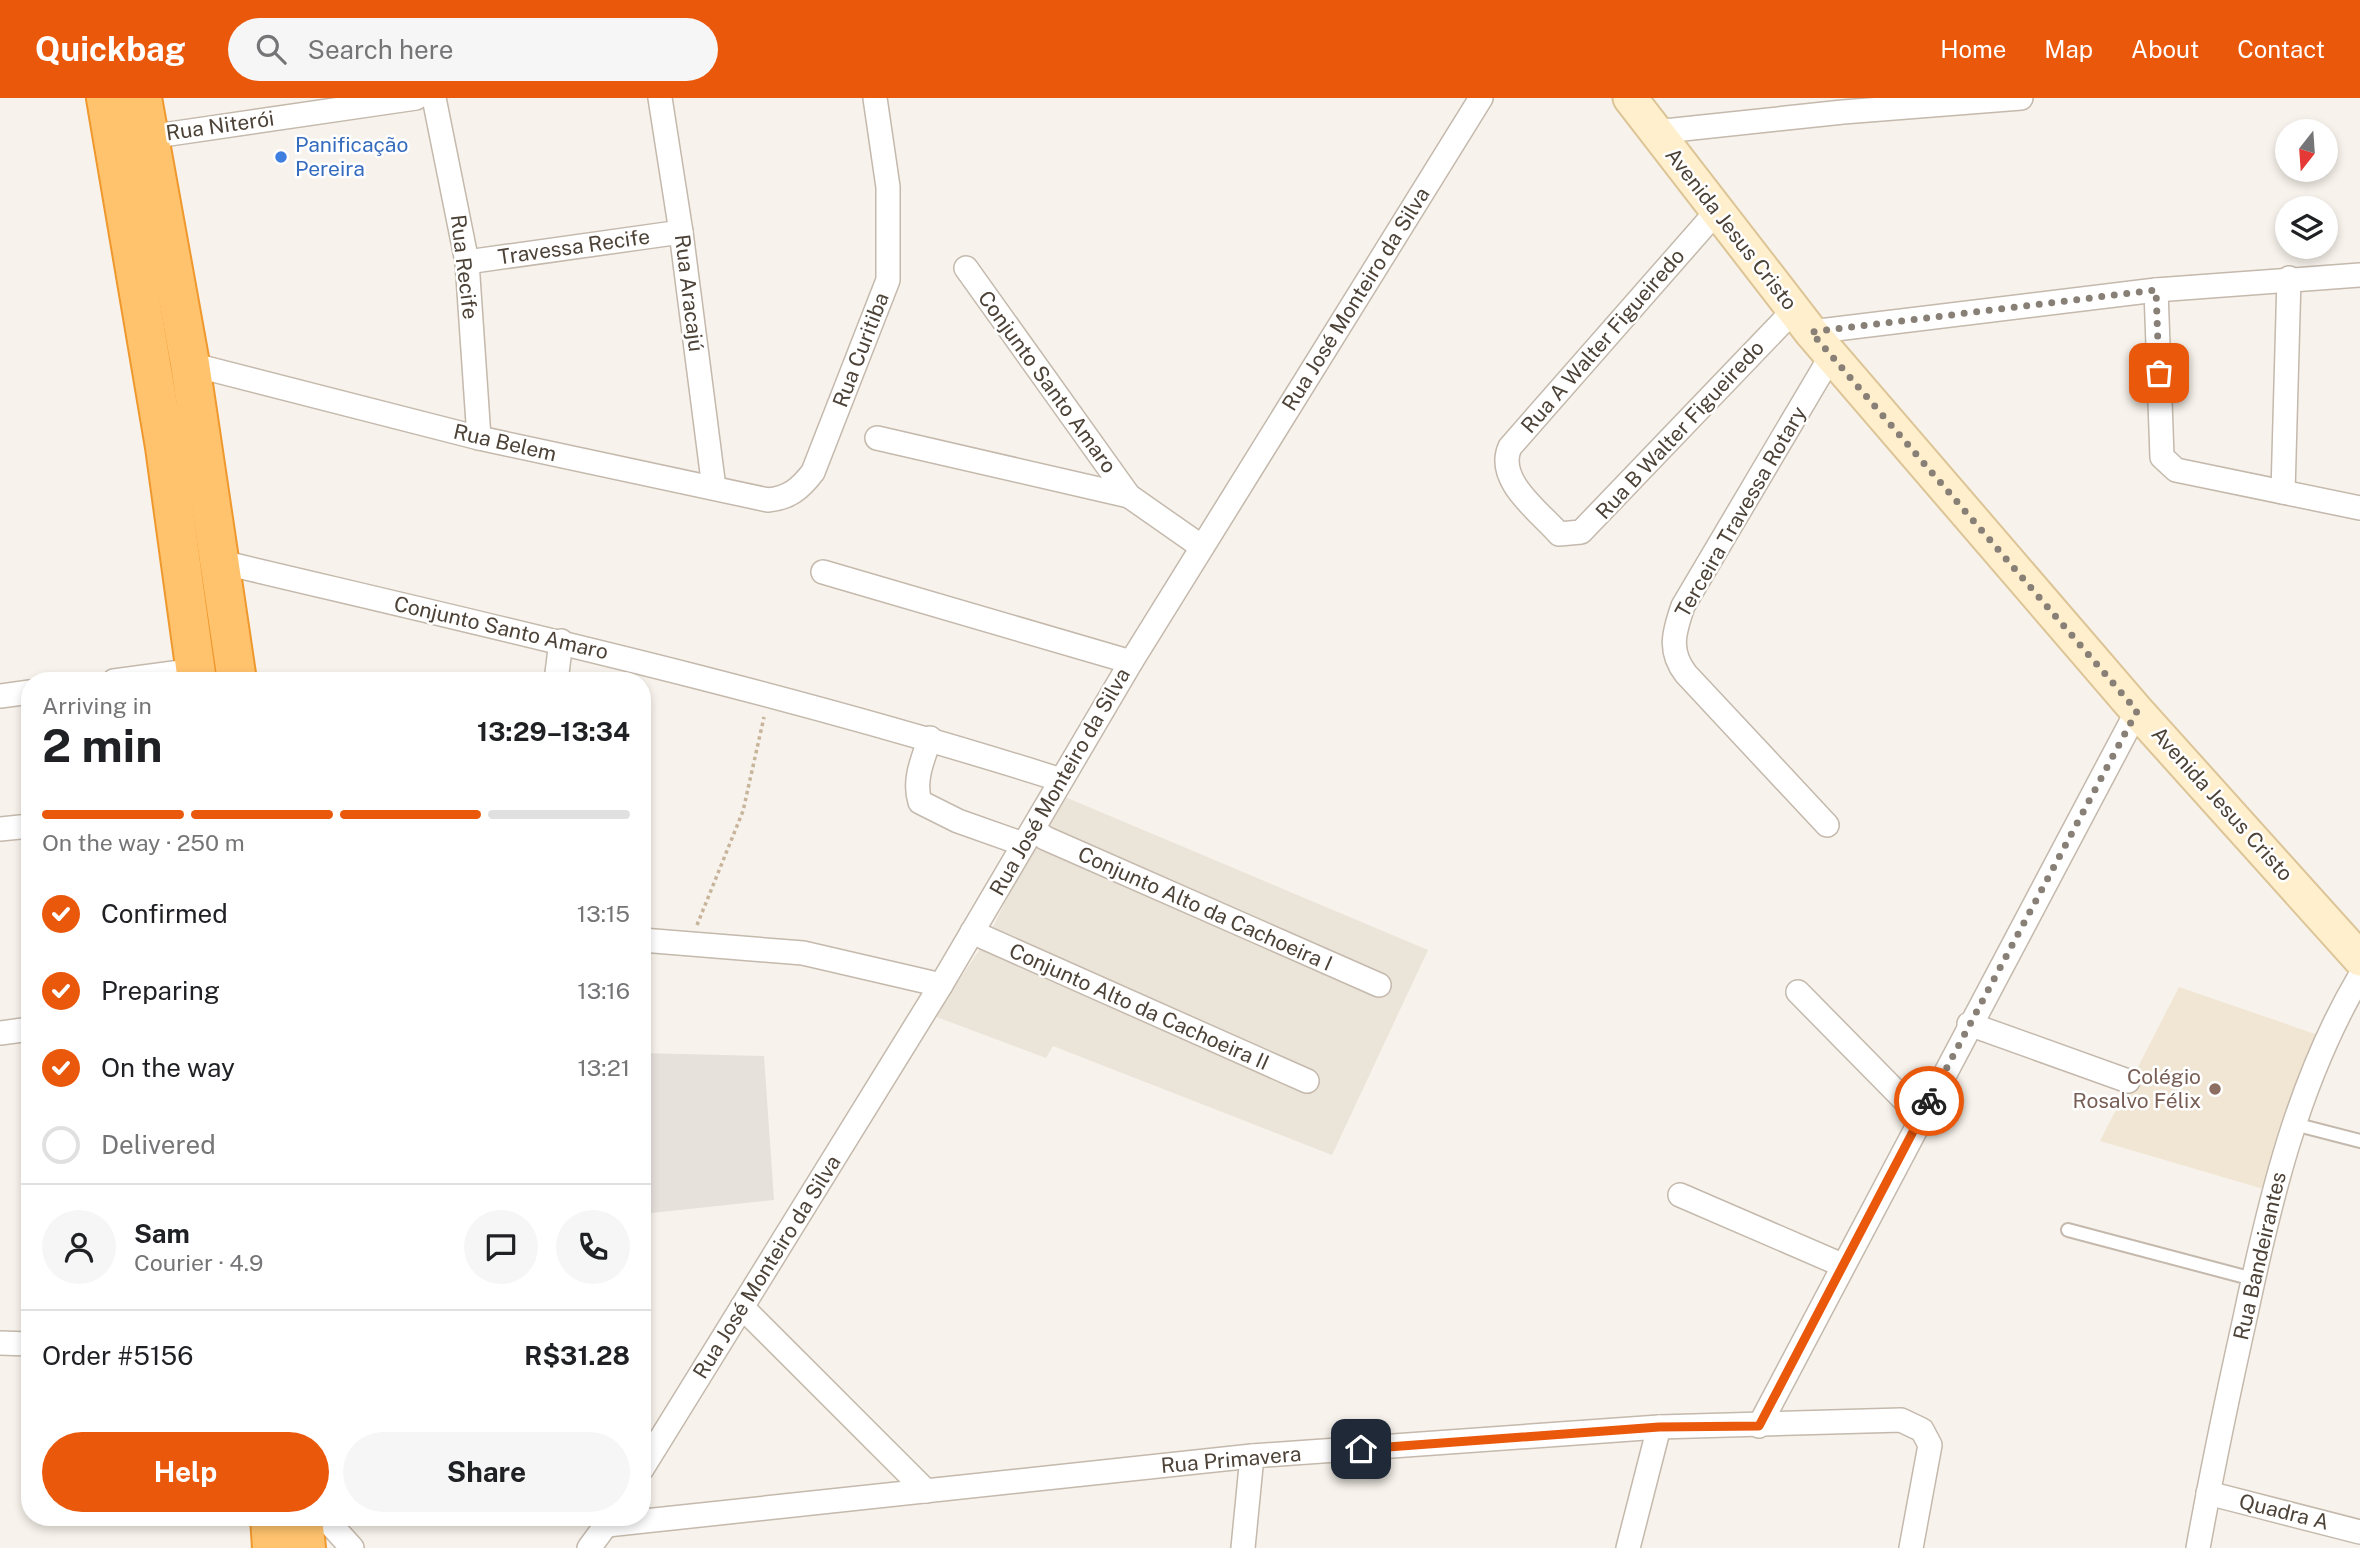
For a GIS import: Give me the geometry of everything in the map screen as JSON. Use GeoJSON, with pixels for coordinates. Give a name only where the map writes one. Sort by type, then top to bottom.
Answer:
{"type":"FeatureCollection","features":[{"type":"Feature","properties":{"kind":"highway"},"geometry":{"type":"LineString","coordinates":[[106,98],[164,447],[196,672]]}},
{"type":"Feature","properties":{"kind":"highway"},"geometry":{"type":"LineString","coordinates":[[142,98],[190,364],[236,672]]}},
{"type":"Feature","properties":{"kind":"main road","name":"Avenida Jesus Cristo"},"geometry":{"type":"LineString","coordinates":[[1630,98],[1812,333],[2137,711],[2360,959]]}},
{"type":"Feature","properties":{"kind":"street","name":"Rua Niterói"},"geometry":{"type":"LineString","coordinates":[[149,136],[416,98]]}},
{"type":"Feature","properties":{"kind":"street","name":"Rua Recife"},"geometry":{"type":"LineString","coordinates":[[435,98],[467,262],[479,438]]}},
{"type":"Feature","properties":{"kind":"street","name":"Rua Aracajú"},"geometry":{"type":"LineString","coordinates":[[660,98],[681,232],[714,488]]}},
{"type":"Feature","properties":{"kind":"street","name":"Rua Curitiba"},"geometry":{"type":"LineString","coordinates":[[813,472],[888,280],[888,187],[875,98]]}},
{"type":"Feature","properties":{"kind":"street","name":"Rua José Monteiro da Silva"},"geometry":{"type":"LineString","coordinates":[[651,1454],[941,985],[1130,663],[1480,98]]}},
{"type":"Feature","properties":{"kind":"street"},"geometry":{"type":"LineString","coordinates":[[1655,132],[1842,105],[2021,98]]}},
{"type":"Feature","properties":{"kind":"street","name":"Rua A Walter Figueiredo"},"geometry":{"type":"LineString","coordinates":[[1559,534],[1508,477],[1504,461],[1510,447],[1717,211]]}},
{"type":"Feature","properties":{"kind":"street","name":"Travessa Recife"},"geometry":{"type":"LineString","coordinates":[[467,262],[681,232]]}},
{"type":"Feature","properties":{"kind":"street","name":"Conjunto Santo Amaro"},"geometry":{"type":"LineString","coordinates":[[966,268],[1129,496],[1202,547]]}},
{"type":"Feature","properties":{"kind":"street"},"geometry":{"type":"LineString","coordinates":[[1812,333],[2156,290],[2289,278],[2360,275]]}},
{"type":"Feature","properties":{"kind":"street"},"geometry":{"type":"LineString","coordinates":[[2283,492],[2289,278]]}},
{"type":"Feature","properties":{"kind":"street"},"geometry":{"type":"LineString","coordinates":[[2156,290],[2162,457],[2176,470],[2360,508]]}},
{"type":"Feature","properties":{"kind":"street","name":"Rua B Walter Figueiredo"},"geometry":{"type":"LineString","coordinates":[[1559,534],[1581,532],[1812,333]]}},
{"type":"Feature","properties":{"kind":"street","name":"Terceira Travessa Rotary"},"geometry":{"type":"LineString","coordinates":[[1812,333],[1684,606],[1673,640],[1676,662],[1827,825]]}},
{"type":"Feature","properties":{"kind":"street","name":"Rua Belem"},"geometry":{"type":"LineString","coordinates":[[190,364],[479,438],[768,500],[783,498],[804,484],[813,472]]}},
{"type":"Feature","properties":{"kind":"street","name":"Conjunto Santo Amaro"},"geometry":{"type":"LineString","coordinates":[[877,438],[1129,496]]}},
{"type":"Feature","properties":{"kind":"street","name":"Conjunto Santo Amaro"},"geometry":{"type":"LineString","coordinates":[[221,562],[561,641],[930,738],[1062,780]]}},
{"type":"Feature","properties":{"kind":"street"},"geometry":{"type":"LineString","coordinates":[[823,572],[1130,663]]}},
{"type":"Feature","properties":{"kind":"street"},"geometry":{"type":"LineString","coordinates":[[557,672],[561,641]]}},
{"type":"Feature","properties":{"kind":"street"},"geometry":{"type":"LineString","coordinates":[[0,696],[21,693]]}},
{"type":"Feature","properties":{"kind":"street"},"geometry":{"type":"LineString","coordinates":[[1759,1426],[1920,1116],[2137,711]]}},
{"type":"Feature","properties":{"kind":"street","name":"Conjunto Alto da Cachoeira I"},"geometry":{"type":"LineString","coordinates":[[930,738],[918,774],[916,790],[920,802],[958,821],[1028,837],[1045,838],[1379,985]]}},
{"type":"Feature","properties":{"kind":"street"},"geometry":{"type":"LineString","coordinates":[[0,829],[21,827]]}},
{"type":"Feature","properties":{"kind":"street","name":"Conjunto Alto da Cachoeira II"},"geometry":{"type":"LineString","coordinates":[[972,932],[1307,1081]]}},
{"type":"Feature","properties":{"kind":"street"},"geometry":{"type":"LineString","coordinates":[[651,941],[803,953],[941,985]]}},
{"type":"Feature","properties":{"kind":"street","name":"Rua Bandeirantes"},"geometry":{"type":"LineString","coordinates":[[2198,1548],[2253,1279],[2294,1124],[2315,1062],[2360,976]]}},
{"type":"Feature","properties":{"kind":"street"},"geometry":{"type":"LineString","coordinates":[[1798,992],[1920,1116]]}},
{"type":"Feature","properties":{"kind":"street"},"geometry":{"type":"LineString","coordinates":[[1969,1024],[2128,1081]]}},
{"type":"Feature","properties":{"kind":"street"},"geometry":{"type":"LineString","coordinates":[[0,1033],[21,1030]]}},
{"type":"Feature","properties":{"kind":"street"},"geometry":{"type":"LineString","coordinates":[[1680,1195],[1842,1265]]}},
{"type":"Feature","properties":{"kind":"street"},"geometry":{"type":"LineString","coordinates":[[742,1307],[926,1491]]}},
{"type":"Feature","properties":{"kind":"street"},"geometry":{"type":"LineString","coordinates":[[0,1343],[21,1344]]}},
{"type":"Feature","properties":{"kind":"street","name":"Rua Primavera"},"geometry":{"type":"LineString","coordinates":[[651,1517],[1252,1456],[1659,1427],[1901,1420],[1922,1430],[1930,1445],[1911,1548]]}},
{"type":"Feature","properties":{"kind":"street"},"geometry":{"type":"LineString","coordinates":[[1628,1548],[1659,1427]]}},
{"type":"Feature","properties":{"kind":"street"},"geometry":{"type":"LineString","coordinates":[[1244,1548],[1252,1456]]}},
{"type":"Feature","properties":{"kind":"street","name":"Quadra A"},"geometry":{"type":"LineString","coordinates":[[2208,1493],[2360,1532]]}},
{"type":"Feature","properties":{"kind":"street"},"geometry":{"type":"LineString","coordinates":[[332,1526],[352,1548]]}},
{"type":"Feature","properties":{"kind":"street"},"geometry":{"type":"LineString","coordinates":[[349,1526],[352,1548]]}},
{"type":"Feature","properties":{"kind":"street"},"geometry":{"type":"LineString","coordinates":[[589,1548],[606,1526]]}},
{"type":"Feature","properties":{"kind":"lane"},"geometry":{"type":"LineString","coordinates":[[2294,1124],[2360,1141]]}},
{"type":"Feature","properties":{"kind":"lane"},"geometry":{"type":"LineString","coordinates":[[2068,1230],[2253,1279]]}},
{"type":"Feature","properties":{"kind":"path"},"geometry":{"type":"LineString","coordinates":[[689,943],[743,811],[769,696]]}},
{"type":"Feature","properties":{"kind":"shaded area"},"geometry":{"type":"Polygon","coordinates":[[[1065,797],[1428,950],[1332,1155],[1053,1046],[1046,1058],[934,1016],[987,939],[1010,892],[1065,797]]]}},
{"type":"Feature","properties":{"kind":"shaded area","name":"Colégio Rosalvo Félix"},"geometry":{"type":"Polygon","coordinates":[[[2179,987],[2321,1036],[2267,1190],[2100,1141],[2179,987]]]}},
{"type":"Feature","properties":{"kind":"shaded area"},"geometry":{"type":"Polygon","coordinates":[[[651,1053],[764,1056],[774,1200],[651,1213],[651,1053]]]}},
{"type":"Feature","properties":{"kind":"way so far"},"geometry":{"type":"LineString","coordinates":[[1929,1101],[2137,711],[1811,332],[2156,290],[2159,373]]}},
{"type":"Feature","properties":{"kind":"place","name":"Panificação Pereira"},"geometry":{"type":"Point","coordinates":[281,157]}},
{"type":"Feature","properties":{"kind":"place","name":"Colégio Rosalvo Félix"},"geometry":{"type":"Point","coordinates":[2215,1089]}},
{"type":"Feature","properties":{"kind":"route"},"geometry":{"type":"LineString","coordinates":[[1361,1449],[1659,1427],[1759,1426],[1929,1101]]}}]}
